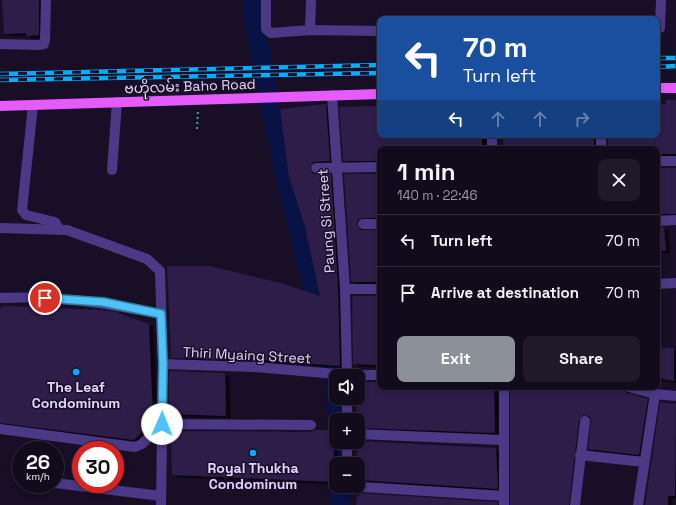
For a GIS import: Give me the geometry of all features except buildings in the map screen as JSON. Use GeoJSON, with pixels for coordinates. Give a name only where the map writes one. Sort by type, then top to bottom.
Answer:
{"type":"FeatureCollection","features":[{"type":"Feature","properties":{"kind":"main road"},"geometry":{"type":"LineString","coordinates":[[660,88],[676,88]]}},
{"type":"Feature","properties":{"kind":"main road","name":"ဗဟိုလမ်း Baho Road"},"geometry":{"type":"LineString","coordinates":[[0,106],[377,94]]}},
{"type":"Feature","properties":{"kind":"street"},"geometry":{"type":"LineString","coordinates":[[0,44],[44,44],[46,0]]}},
{"type":"Feature","properties":{"kind":"street"},"geometry":{"type":"LineString","coordinates":[[266,0],[267,31],[271,33],[310,30],[377,31]]}},
{"type":"Feature","properties":{"kind":"street"},"geometry":{"type":"LineString","coordinates":[[310,30],[311,0]]}},
{"type":"Feature","properties":{"kind":"street"},"geometry":{"type":"LineString","coordinates":[[660,0],[660,28]]}},
{"type":"Feature","properties":{"kind":"street","name":"Paung Si Street"},"geometry":{"type":"LineString","coordinates":[[332,95],[345,289],[346,346],[341,369]]}},
{"type":"Feature","properties":{"kind":"street"},"geometry":{"type":"LineString","coordinates":[[112,170],[117,102]]}},
{"type":"Feature","properties":{"kind":"street"},"geometry":{"type":"LineString","coordinates":[[33,105],[22,210],[26,215],[55,222],[59,229]]}},
{"type":"Feature","properties":{"kind":"street"},"geometry":{"type":"LineString","coordinates":[[660,161],[676,161]]}},
{"type":"Feature","properties":{"kind":"street"},"geometry":{"type":"LineString","coordinates":[[316,168],[377,167]]}},
{"type":"Feature","properties":{"kind":"street"},"geometry":{"type":"LineString","coordinates":[[660,221],[676,220]]}},
{"type":"Feature","properties":{"kind":"street"},"geometry":{"type":"LineString","coordinates":[[363,224],[377,224]]}},
{"type":"Feature","properties":{"kind":"street"},"geometry":{"type":"LineString","coordinates":[[0,228],[67,230],[148,259],[160,271],[163,364],[161,500],[124,493]]}},
{"type":"Feature","properties":{"kind":"street"},"geometry":{"type":"LineString","coordinates":[[660,284],[676,283]]}},
{"type":"Feature","properties":{"kind":"street"},"geometry":{"type":"LineString","coordinates":[[345,289],[377,289]]}},
{"type":"Feature","properties":{"kind":"street"},"geometry":{"type":"LineString","coordinates":[[0,298],[30,297],[74,299],[161,314]]}},
{"type":"Feature","properties":{"kind":"street","name":"Thiri Myaing Street"},"geometry":{"type":"LineString","coordinates":[[163,364],[255,367],[329,374]]}},
{"type":"Feature","properties":{"kind":"street","name":"Thiri Myaing Street"},"geometry":{"type":"LineString","coordinates":[[365,375],[377,375]]}},
{"type":"Feature","properties":{"kind":"street"},"geometry":{"type":"LineString","coordinates":[[365,488],[504,500],[504,390]]}},
{"type":"Feature","properties":{"kind":"street"},"geometry":{"type":"LineString","coordinates":[[640,390],[655,394],[676,396]]}},
{"type":"Feature","properties":{"kind":"street"},"geometry":{"type":"LineString","coordinates":[[638,505],[655,394]]}},
{"type":"Feature","properties":{"kind":"street"},"geometry":{"type":"LineString","coordinates":[[575,505],[585,420]]}},
{"type":"Feature","properties":{"kind":"street"},"geometry":{"type":"LineString","coordinates":[[0,429],[138,447],[162,424],[311,425]]}},
{"type":"Feature","properties":{"kind":"street"},"geometry":{"type":"LineString","coordinates":[[365,434],[503,440]]}},
{"type":"Feature","properties":{"kind":"street"},"geometry":{"type":"LineString","coordinates":[[580,455],[644,462]]}},
{"type":"Feature","properties":{"kind":"path"},"geometry":{"type":"LineString","coordinates":[[197,129],[198,100]]}},
{"type":"Feature","properties":{"kind":"waterway"},"geometry":{"type":"LineString","coordinates":[[252,0],[255,29],[272,114],[333,369]]}},
{"type":"Feature","properties":{"kind":"waterway"},"geometry":{"type":"LineString","coordinates":[[337,405],[338,413]]}},
{"type":"Feature","properties":{"kind":"waterway"},"geometry":{"type":"LineString","coordinates":[[340,449],[340,457]]}},
{"type":"Feature","properties":{"kind":"waterway"},"geometry":{"type":"LineString","coordinates":[[340,493],[340,505]]}},
{"type":"Feature","properties":{"kind":"railway"},"geometry":{"type":"LineString","coordinates":[[660,58],[676,58]]}},
{"type":"Feature","properties":{"kind":"railway"},"geometry":{"type":"LineString","coordinates":[[0,74],[377,65]]}},
{"type":"Feature","properties":{"kind":"railway"},"geometry":{"type":"LineString","coordinates":[[660,67],[676,66]]}},
{"type":"Feature","properties":{"kind":"railway"},"geometry":{"type":"LineString","coordinates":[[0,80],[377,73]]}},
{"type":"Feature","properties":{"kind":"place","name":"The Leaf Condominum"},"geometry":{"type":"Point","coordinates":[76,372]}},
{"type":"Feature","properties":{"kind":"place","name":"Royal Thukha Condominum"},"geometry":{"type":"Point","coordinates":[253,453]}},
{"type":"Feature","properties":{"kind":"route"},"geometry":{"type":"LineString","coordinates":[[45,298],[103,302],[161,314],[163,364],[162,424]]}}]}
